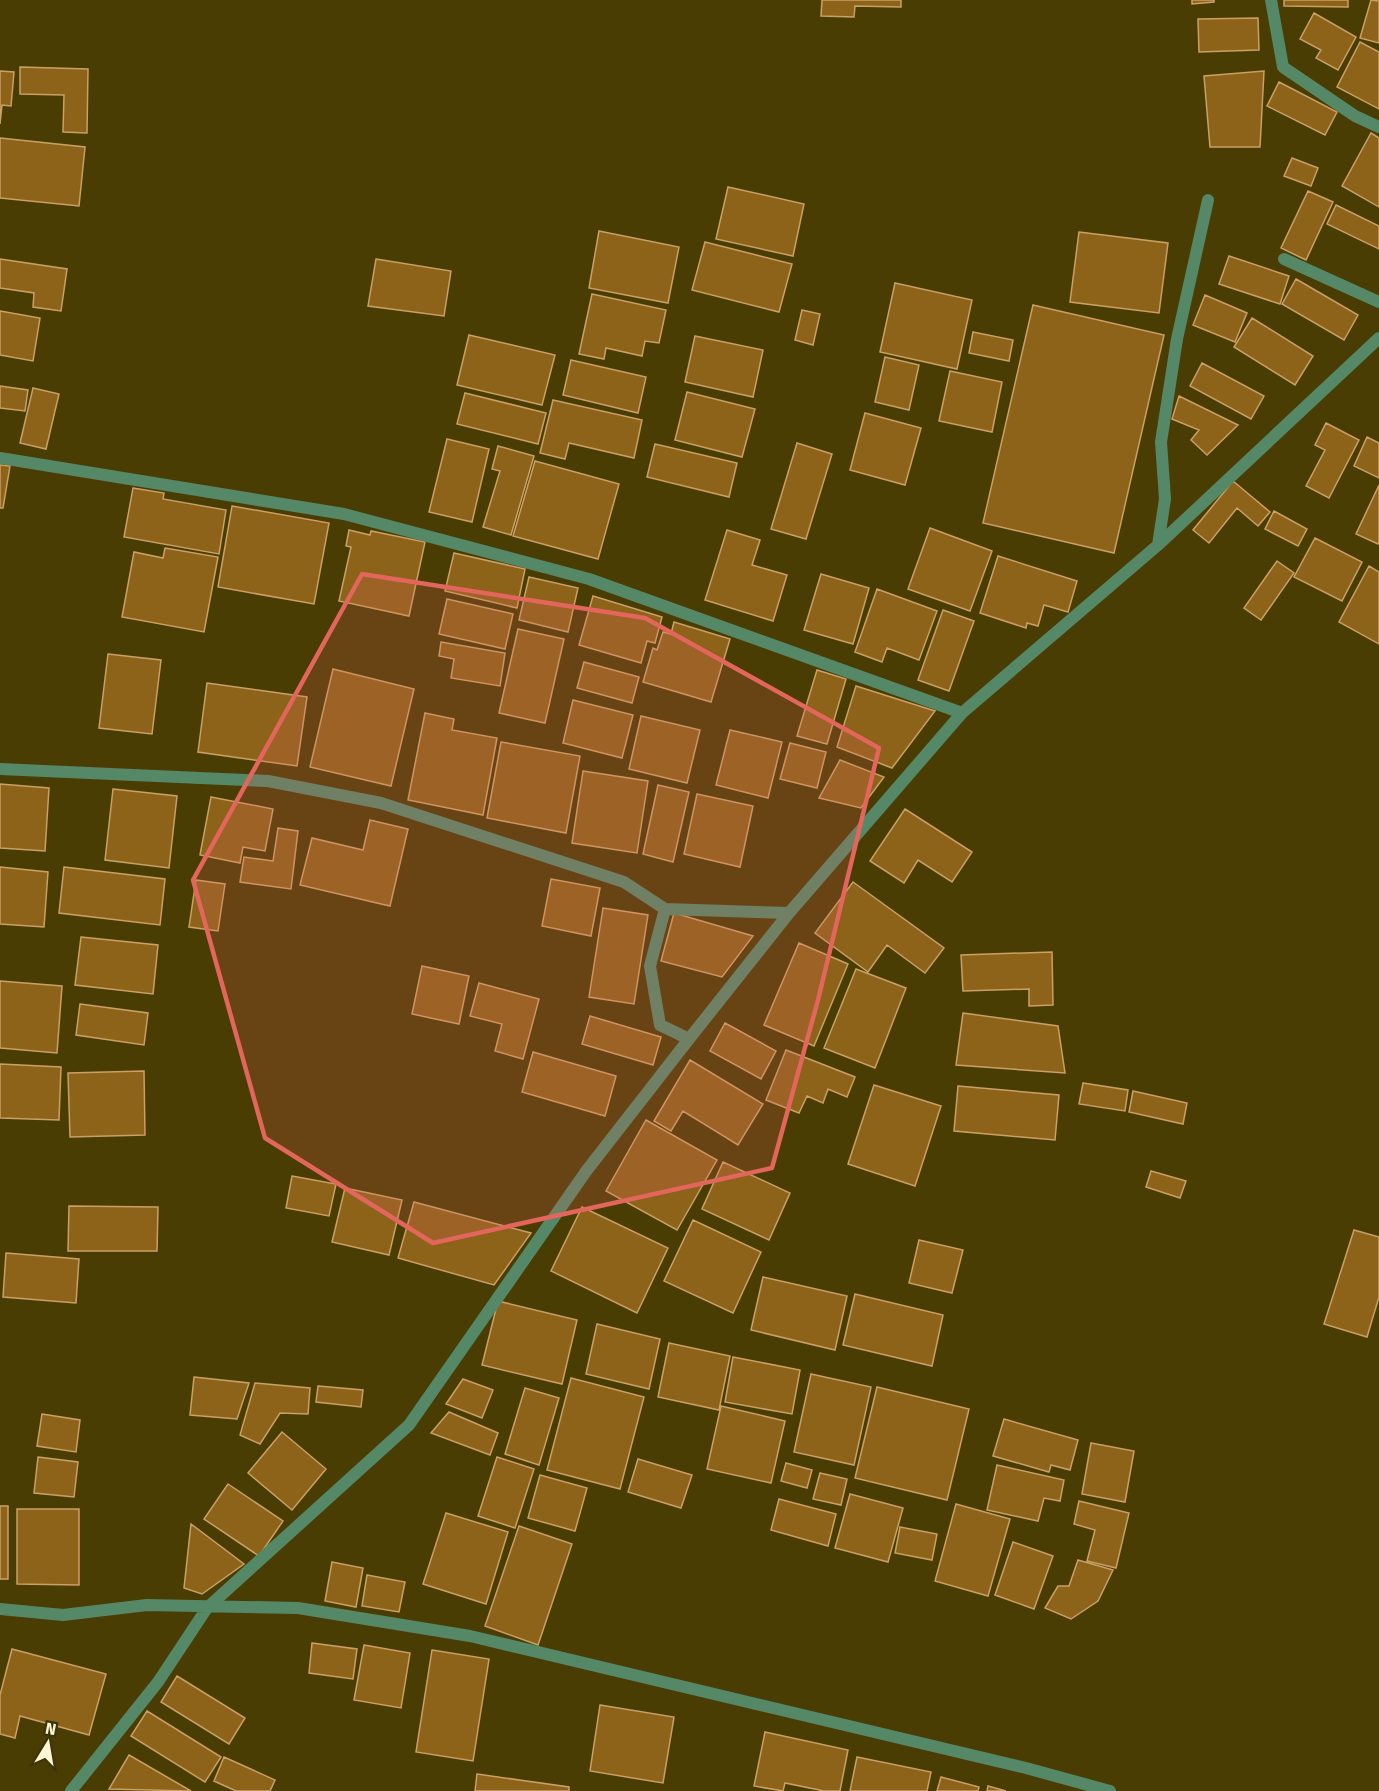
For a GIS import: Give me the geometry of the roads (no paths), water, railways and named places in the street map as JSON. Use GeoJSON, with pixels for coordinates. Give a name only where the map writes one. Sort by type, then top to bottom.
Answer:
{"type":"FeatureCollection","features":[{"type":"Feature","properties":{"kind":"street"},"geometry":{"type":"LineString","coordinates":[[1270,0],[1282,67],[1355,116],[1379,127]]}},
{"type":"Feature","properties":{"kind":"street"},"geometry":{"type":"LineString","coordinates":[[1158,544],[1165,499],[1161,442],[1177,339],[1208,200]]}},
{"type":"Feature","properties":{"kind":"street"},"geometry":{"type":"LineString","coordinates":[[1284,259],[1379,302]]}},
{"type":"Feature","properties":{"kind":"street"},"geometry":{"type":"LineString","coordinates":[[72,1791],[158,1682],[207,1608],[409,1425],[587,1170],[789,913],[962,713],[1158,544],[1379,338]]}},
{"type":"Feature","properties":{"kind":"street"},"geometry":{"type":"LineString","coordinates":[[0,458],[344,514],[367,520],[589,579],[962,713]]}},
{"type":"Feature","properties":{"kind":"street"},"geometry":{"type":"LineString","coordinates":[[0,769],[268,781],[381,803],[624,882],[666,909],[789,913]]}},
{"type":"Feature","properties":{"kind":"street"},"geometry":{"type":"LineString","coordinates":[[666,909],[650,966],[660,1025],[689,1039]]}},
{"type":"Feature","properties":{"kind":"street"},"geometry":{"type":"LineString","coordinates":[[0,1609],[63,1615],[147,1605],[207,1608],[298,1608],[470,1636],[1026,1768],[1110,1791]]}}]}
